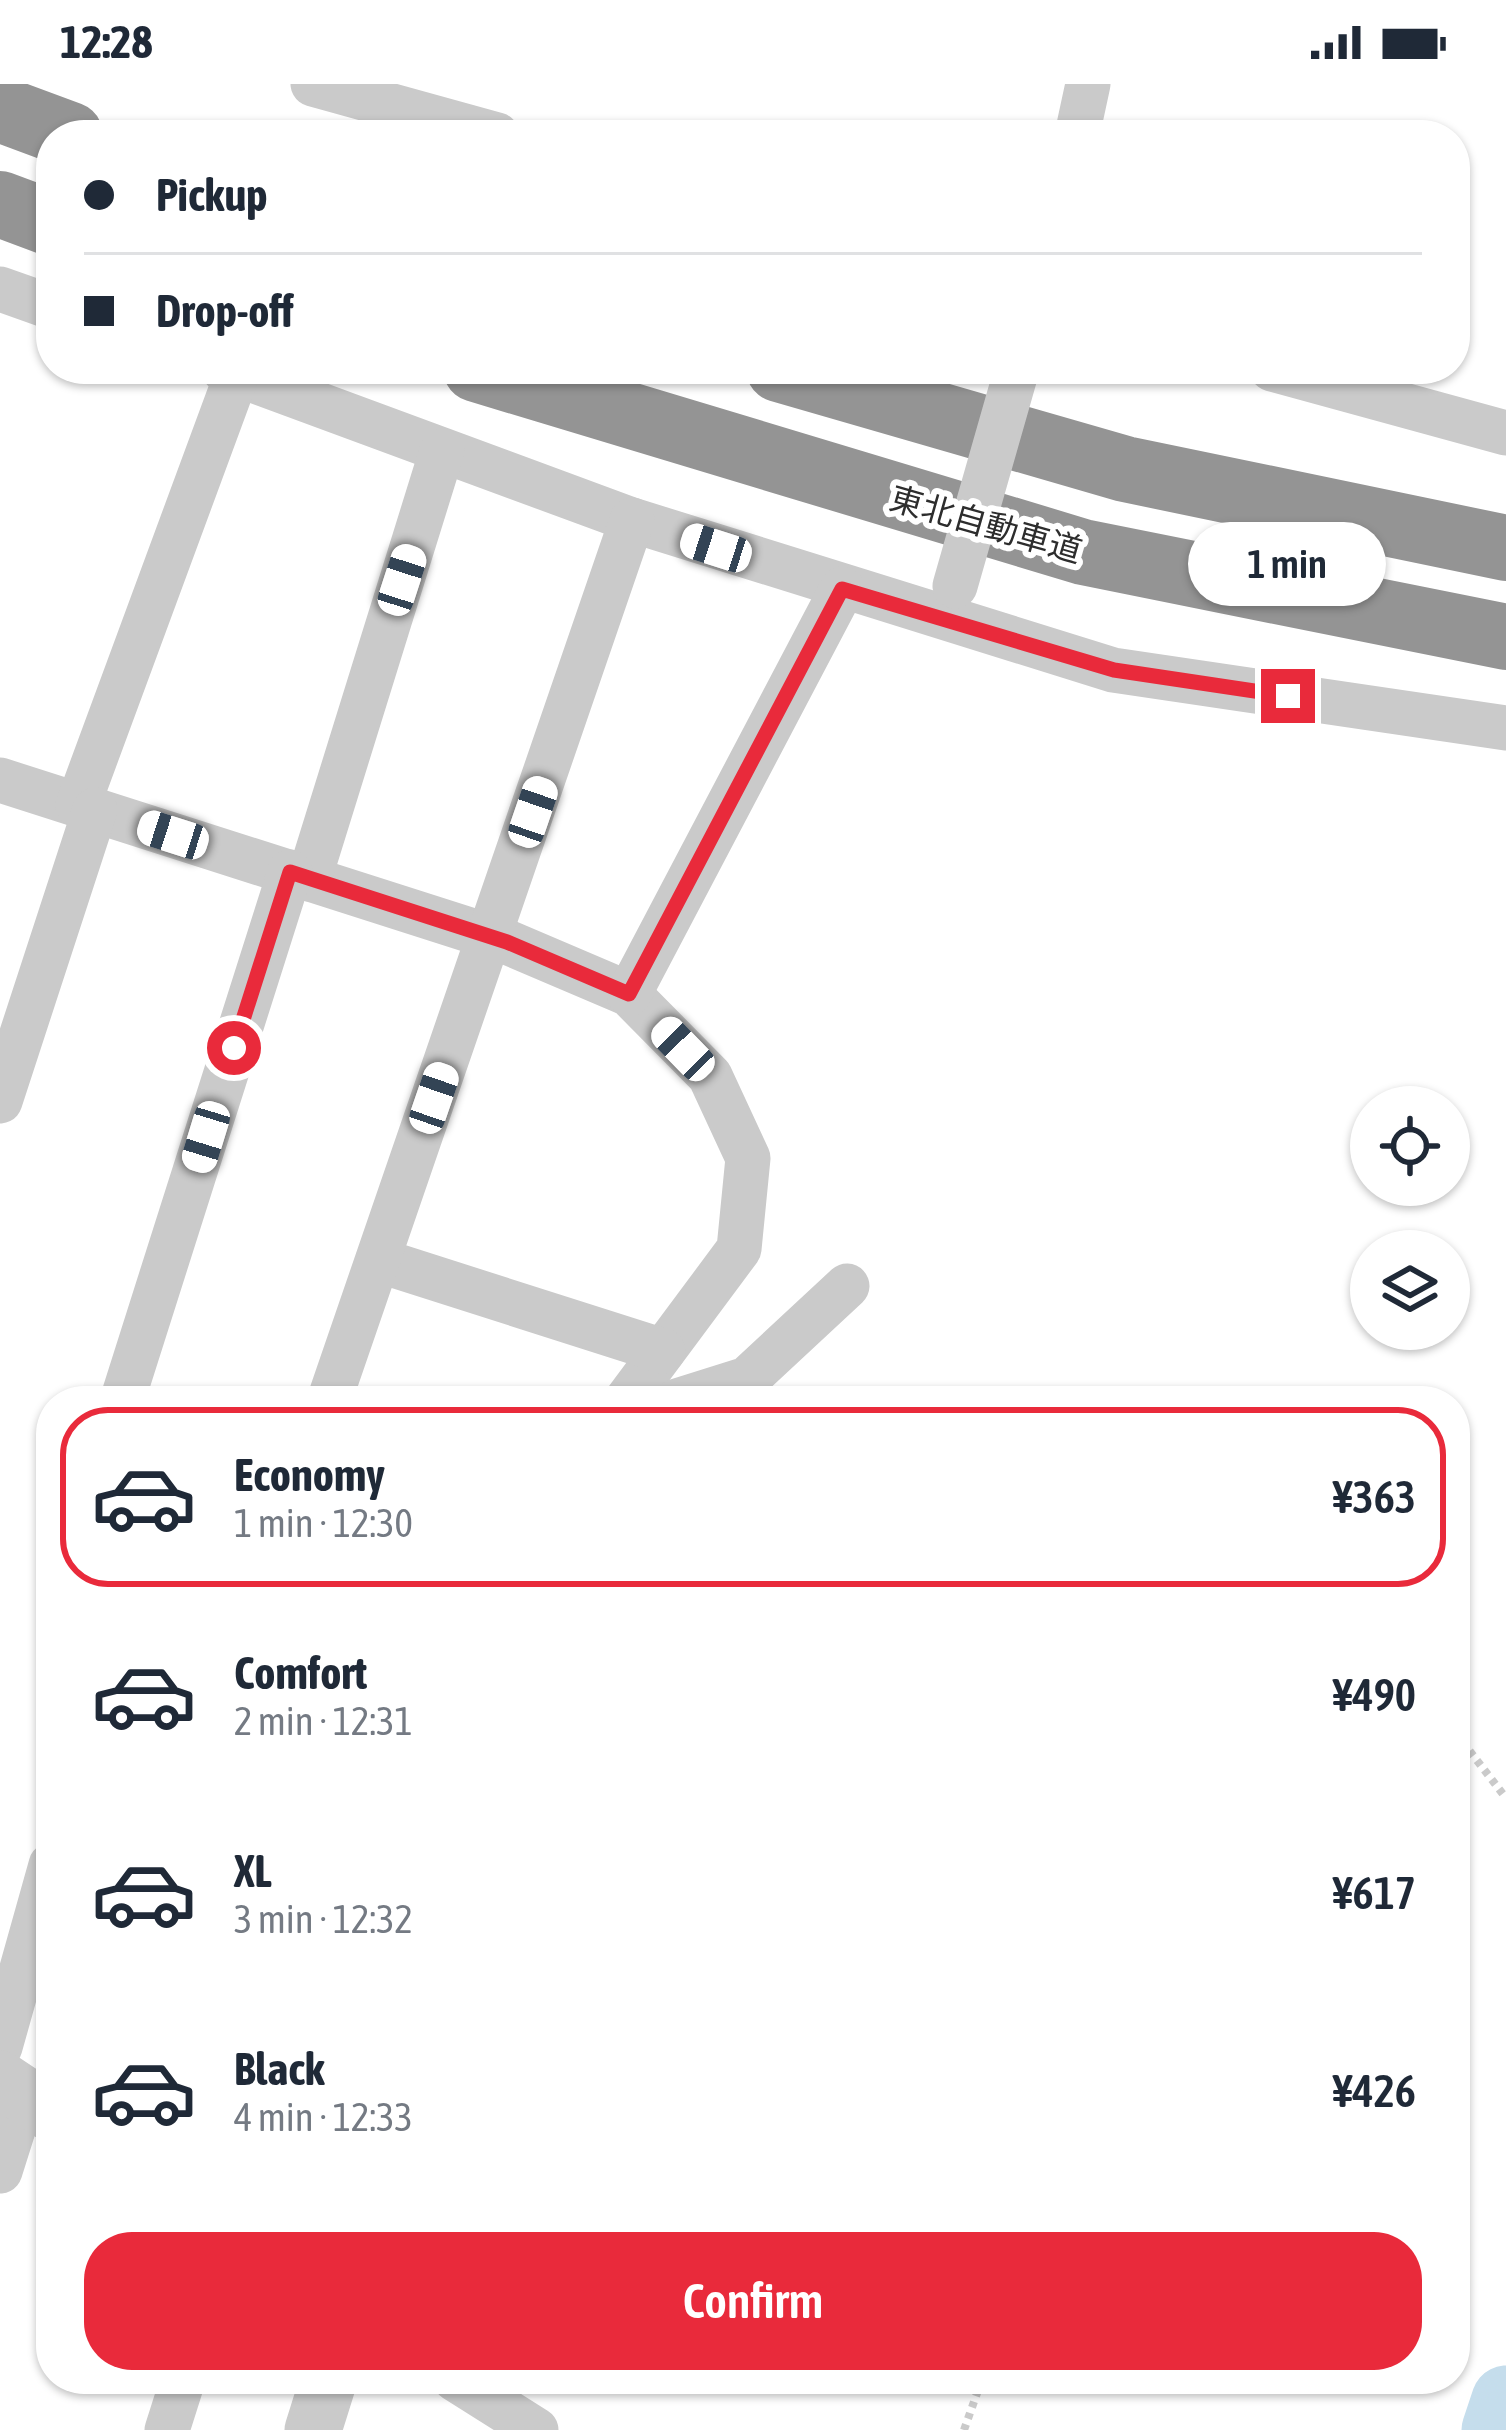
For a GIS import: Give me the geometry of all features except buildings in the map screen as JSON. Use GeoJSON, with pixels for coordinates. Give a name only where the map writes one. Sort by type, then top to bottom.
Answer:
{"type":"FeatureCollection","features":[{"type":"Feature","properties":{"kind":"highway"},"geometry":{"type":"LineString","coordinates":[[0,109],[36,122]]}},
{"type":"Feature","properties":{"kind":"highway"},"geometry":{"type":"LineString","coordinates":[[0,204],[36,217]]}},
{"type":"Feature","properties":{"kind":"highway","name":"東北自動車道"},"geometry":{"type":"LineString","coordinates":[[526,384],[1082,552],[1506,637]]}},
{"type":"Feature","properties":{"kind":"highway"},"geometry":{"type":"LineString","coordinates":[[826,384],[1126,469],[1506,548]]}},
{"type":"Feature","properties":{"kind":"street"},"geometry":{"type":"LineString","coordinates":[[313,84],[442,120]]}},
{"type":"Feature","properties":{"kind":"street"},"geometry":{"type":"LineString","coordinates":[[1080,120],[1088,84]]}},
{"type":"Feature","properties":{"kind":"street"},"geometry":{"type":"LineString","coordinates":[[0,289],[36,302]]}},
{"type":"Feature","properties":{"kind":"street"},"geometry":{"type":"LineString","coordinates":[[0,1101],[86,808],[226,384]]}},
{"type":"Feature","properties":{"kind":"street"},"geometry":{"type":"LineString","coordinates":[[262,384],[632,520],[842,589],[951,603],[1114,670],[1506,728]]}},
{"type":"Feature","properties":{"kind":"street"},"geometry":{"type":"LineString","coordinates":[[951,603],[1013,384]]}},
{"type":"Feature","properties":{"kind":"street"},"geometry":{"type":"LineString","coordinates":[[1326,384],[1506,434]]}},
{"type":"Feature","properties":{"kind":"street"},"geometry":{"type":"LineString","coordinates":[[127,1386],[442,452]]}},
{"type":"Feature","properties":{"kind":"street"},"geometry":{"type":"LineString","coordinates":[[334,1386],[632,520]]}},
{"type":"Feature","properties":{"kind":"street"},"geometry":{"type":"LineString","coordinates":[[629,994],[842,589]]}},
{"type":"Feature","properties":{"kind":"street"},"geometry":{"type":"LineString","coordinates":[[0,780],[490,936],[629,994],[710,1076],[748,1158],[739,1249],[637,1386]]}},
{"type":"Feature","properties":{"kind":"street"},"geometry":{"type":"LineString","coordinates":[[378,1260],[663,1352]]}},
{"type":"Feature","properties":{"kind":"street"},"geometry":{"type":"LineString","coordinates":[[725,1386],[748,1379],[847,1286]]}},
{"type":"Feature","properties":{"kind":"street"},"geometry":{"type":"LineString","coordinates":[[0,2170],[36,1967]]}},
{"type":"Feature","properties":{"kind":"street"},"geometry":{"type":"LineString","coordinates":[[167,2430],[178,2394]]}},
{"type":"Feature","properties":{"kind":"street"},"geometry":{"type":"LineString","coordinates":[[313,2430],[324,2394]]}},
{"type":"Feature","properties":{"kind":"street"},"geometry":{"type":"LineString","coordinates":[[478,2394],[536,2430]]}},
{"type":"Feature","properties":{"kind":"path"},"geometry":{"type":"LineString","coordinates":[[1470,1757],[1506,1798]]}},
{"type":"Feature","properties":{"kind":"path"},"geometry":{"type":"LineString","coordinates":[[964,2430],[977,2394]]}},
{"type":"Feature","properties":{"kind":"waterway"},"geometry":{"type":"LineString","coordinates":[[1496,2430],[1506,2400]]}},
{"type":"Feature","properties":{"kind":"route"},"geometry":{"type":"LineString","coordinates":[[234,1048],[290,872],[507,942],[629,994],[842,589],[1114,670],[1288,696]]}}]}
